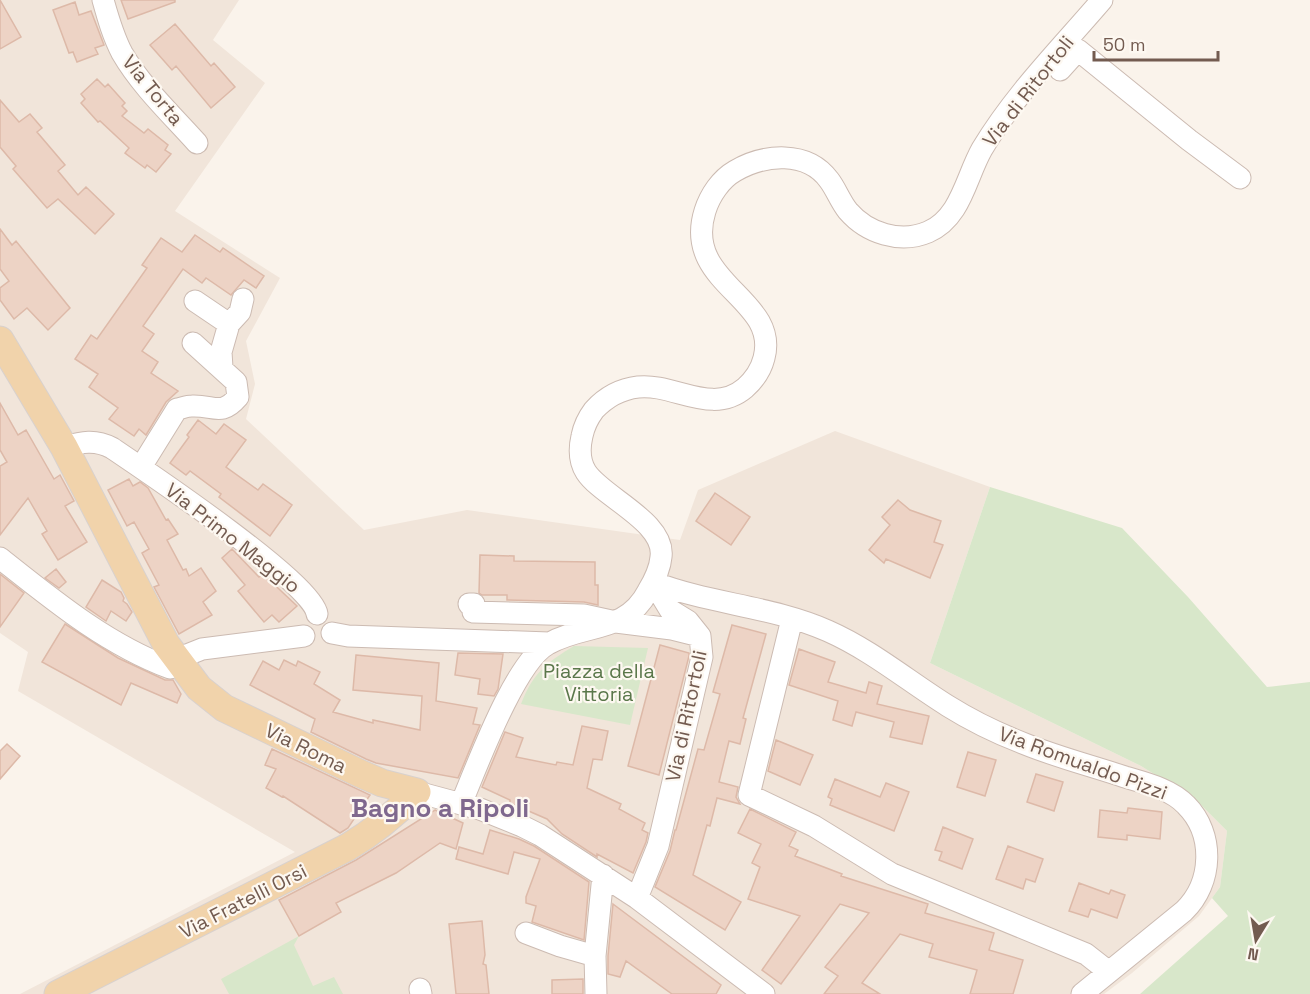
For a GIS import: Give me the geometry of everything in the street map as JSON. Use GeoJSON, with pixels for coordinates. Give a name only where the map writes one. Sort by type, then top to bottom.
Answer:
{"type":"FeatureCollection","features":[{"type":"Feature","properties":{"kind":"main road","name":"Via Roma"},"geometry":{"type":"LineString","coordinates":[[0,340],[64,447],[152,618],[179,663],[199,687],[224,708],[359,773],[382,783],[417,792]]}},
{"type":"Feature","properties":{"kind":"main road","name":"Via Fratelli Orsi"},"geometry":{"type":"LineString","coordinates":[[58,994],[348,847],[390,819],[417,792]]}},
{"type":"Feature","properties":{"kind":"street","name":"Via Torta"},"geometry":{"type":"LineString","coordinates":[[103,0],[112,29],[123,53],[141,79],[197,143]]}},
{"type":"Feature","properties":{"kind":"street","name":"Via di Ritortoli"},"geometry":{"type":"LineString","coordinates":[[637,898],[658,846],[702,657],[700,636],[688,621],[670,610],[653,582],[662,556],[662,549],[658,541],[630,510],[589,477],[581,460],[581,442],[587,421],[605,399],[614,394],[638,387],[653,387],[699,398],[722,399],[739,392],[760,370],[766,347],[759,320],[711,266],[702,245],[702,221],[712,193],[735,171],[770,159],[791,157],[821,171],[849,212],[874,231],[893,237],[924,234],[940,226],[956,208],[984,146],[1015,102],[1102,0]]}},
{"type":"Feature","properties":{"kind":"street"},"geometry":{"type":"LineString","coordinates":[[1109,0],[1109,10],[1118,0]]}},
{"type":"Feature","properties":{"kind":"street"},"geometry":{"type":"LineString","coordinates":[[1015,102],[1036,95],[1078,50],[1189,140],[1240,178]]}},
{"type":"Feature","properties":{"kind":"street"},"geometry":{"type":"LineString","coordinates":[[222,368],[221,352],[229,324],[240,312],[243,299]]}},
{"type":"Feature","properties":{"kind":"street"},"geometry":{"type":"LineString","coordinates":[[195,301],[229,324]]}},
{"type":"Feature","properties":{"kind":"street"},"geometry":{"type":"LineString","coordinates":[[141,467],[177,409],[192,406],[217,410],[230,406],[238,397],[236,382],[193,343]]}},
{"type":"Feature","properties":{"kind":"street","name":"Via Primo Maggio"},"geometry":{"type":"LineString","coordinates":[[64,447],[89,441],[103,444],[141,467],[277,567],[315,604],[318,614]]}},
{"type":"Feature","properties":{"kind":"street"},"geometry":{"type":"LineString","coordinates":[[0,558],[63,608],[131,651],[170,668],[187,655],[202,648],[304,636]]}},
{"type":"Feature","properties":{"kind":"street"},"geometry":{"type":"LineString","coordinates":[[332,633],[342,636],[549,643],[616,622],[633,612],[653,582]]}},
{"type":"Feature","properties":{"kind":"street","name":"Via Romualdo Pizzi"},"geometry":{"type":"LineString","coordinates":[[653,582],[668,588],[810,623],[844,639],[948,706],[989,729],[1026,745],[1154,786],[1185,804],[1196,816],[1206,842],[1208,859],[1203,883],[1192,904],[1082,994]]}},
{"type":"Feature","properties":{"kind":"street"},"geometry":{"type":"LineString","coordinates":[[469,604],[474,604],[473,612],[584,615],[616,622],[672,629],[700,636]]}},
{"type":"Feature","properties":{"kind":"street"},"geometry":{"type":"LineString","coordinates":[[318,614],[328,619],[332,633],[326,641],[318,644],[310,642],[302,631],[304,621],[318,614]]}},
{"type":"Feature","properties":{"kind":"street"},"geometry":{"type":"LineString","coordinates":[[792,619],[749,795],[813,826],[892,874],[1086,954],[1109,972]]}},
{"type":"Feature","properties":{"kind":"street"},"geometry":{"type":"LineString","coordinates":[[461,804],[516,681],[535,654],[549,643]]}},
{"type":"Feature","properties":{"kind":"street","name":"Via Roma"},"geometry":{"type":"LineString","coordinates":[[417,792],[461,804],[522,826],[637,898],[764,994]]}},
{"type":"Feature","properties":{"kind":"street"},"geometry":{"type":"LineString","coordinates":[[596,994],[595,956],[603,875]]}},
{"type":"Feature","properties":{"kind":"street"},"geometry":{"type":"LineString","coordinates":[[526,933],[595,956]]}},
{"type":"Feature","properties":{"kind":"shaded area"},"geometry":{"type":"Polygon","coordinates":[[[0,0],[239,0],[213,40],[265,83],[175,211],[280,278],[246,341],[255,384],[246,419],[364,530],[467,510],[680,540],[698,490],[835,431],[990,487],[930,663],[1141,766],[1196,800],[1227,831],[1220,887],[1199,916],[1104,994],[20,994],[295,852],[18,691],[28,652],[0,633],[0,0]]]}},
{"type":"Feature","properties":{"kind":"green space"},"geometry":{"type":"Polygon","coordinates":[[[990,487],[1122,528],[1188,597],[1267,687],[1310,682],[1310,994],[1140,994],[1228,916],[1212,898],[1220,887],[1227,831],[1196,800],[1141,766],[930,663],[990,487]]]}},
{"type":"Feature","properties":{"kind":"green space","name":"Piazza della Vittoria"},"geometry":{"type":"Polygon","coordinates":[[[574,646],[648,648],[630,725],[521,704],[542,669],[574,646]]]}},
{"type":"Feature","properties":{"kind":"green space"},"geometry":{"type":"Polygon","coordinates":[[[299,936],[294,945],[313,986],[334,977],[343,994],[229,994],[221,979],[299,936]]]}},
{"type":"Feature","properties":{"kind":"building"},"geometry":{"type":"Polygon","coordinates":[[[0,0],[21,37],[0,49],[0,0]]]}},
{"type":"Feature","properties":{"kind":"building"},"geometry":{"type":"Polygon","coordinates":[[[121,0],[175,0],[175,2],[128,19],[121,0]]]}},
{"type":"Feature","properties":{"kind":"building"},"geometry":{"type":"Polygon","coordinates":[[[75,2],[79,15],[91,11],[104,45],[95,48],[98,54],[77,62],[73,52],[69,53],[53,10],[75,2]]]}},
{"type":"Feature","properties":{"kind":"building"},"geometry":{"type":"Polygon","coordinates":[[[175,24],[211,66],[214,63],[235,87],[211,108],[176,66],[172,70],[150,45],[175,24]]]}},
{"type":"Feature","properties":{"kind":"building"},"geometry":{"type":"Polygon","coordinates":[[[97,79],[105,87],[108,84],[125,103],[122,106],[127,111],[122,116],[144,133],[148,129],[168,145],[165,150],[171,154],[156,172],[147,165],[145,168],[125,153],[129,148],[100,121],[98,122],[81,103],[85,99],[81,94],[97,79]]]}},
{"type":"Feature","properties":{"kind":"building"},"geometry":{"type":"Polygon","coordinates":[[[0,100],[19,122],[30,114],[42,128],[37,132],[65,165],[58,171],[78,195],[86,187],[114,214],[95,234],[58,199],[47,208],[13,169],[16,166],[0,147],[0,100]]]}},
{"type":"Feature","properties":{"kind":"building"},"geometry":{"type":"Polygon","coordinates":[[[0,229],[12,245],[16,241],[70,308],[48,330],[27,308],[14,319],[0,300],[0,288],[9,281],[0,269],[0,229]]]}},
{"type":"Feature","properties":{"kind":"building"},"geometry":{"type":"Polygon","coordinates":[[[195,235],[220,252],[223,248],[264,276],[256,288],[244,280],[231,295],[206,278],[202,283],[183,269],[143,326],[154,334],[142,351],[158,362],[151,373],[178,391],[166,402],[146,435],[139,429],[134,436],[109,419],[118,408],[89,387],[98,374],[75,359],[91,335],[97,339],[147,268],[142,265],[161,238],[182,252],[195,235]]]}},
{"type":"Feature","properties":{"kind":"building"},"geometry":{"type":"Polygon","coordinates":[[[0,403],[18,435],[26,430],[54,479],[60,475],[74,501],[65,506],[87,542],[58,560],[42,534],[47,531],[28,498],[0,535],[0,466],[7,462],[0,450],[0,403]]]}},
{"type":"Feature","properties":{"kind":"building"},"geometry":{"type":"Polygon","coordinates":[[[198,420],[216,434],[224,424],[246,440],[226,467],[258,490],[263,484],[292,505],[270,536],[219,497],[221,494],[190,471],[186,475],[170,463],[198,420]]]}},
{"type":"Feature","properties":{"kind":"building"},"geometry":{"type":"Polygon","coordinates":[[[129,479],[133,486],[140,482],[148,488],[166,520],[168,519],[178,534],[167,540],[183,570],[186,569],[189,576],[201,568],[216,591],[203,602],[212,615],[179,634],[154,587],[159,585],[142,553],[149,549],[134,522],[127,526],[108,490],[129,479]]]}},
{"type":"Feature","properties":{"kind":"building"},"geometry":{"type":"Polygon","coordinates":[[[715,493],[750,517],[731,545],[696,521],[715,493]]]}},
{"type":"Feature","properties":{"kind":"building"},"geometry":{"type":"Polygon","coordinates":[[[898,500],[910,510],[941,521],[934,542],[943,545],[930,578],[886,559],[884,563],[869,550],[890,525],[882,517],[898,500]]]}},
{"type":"Feature","properties":{"kind":"building"},"geometry":{"type":"Polygon","coordinates":[[[232,549],[259,577],[263,574],[297,606],[279,622],[272,615],[264,622],[238,591],[245,585],[222,558],[232,549]]]}},
{"type":"Feature","properties":{"kind":"building"},"geometry":{"type":"Polygon","coordinates":[[[480,555],[514,556],[514,561],[595,562],[598,605],[584,602],[507,600],[507,595],[482,595],[479,593],[480,555]]]}},
{"type":"Feature","properties":{"kind":"building"},"geometry":{"type":"Polygon","coordinates":[[[56,569],[66,582],[59,588],[45,578],[56,569]]]}},
{"type":"Feature","properties":{"kind":"building"},"geometry":{"type":"Polygon","coordinates":[[[0,574],[24,593],[0,627],[0,574]]]}},
{"type":"Feature","properties":{"kind":"building"},"geometry":{"type":"Polygon","coordinates":[[[102,580],[121,592],[123,601],[132,612],[126,621],[111,611],[106,621],[86,607],[102,580]]]}},
{"type":"Feature","properties":{"kind":"building"},"geometry":{"type":"Polygon","coordinates":[[[65,624],[118,658],[165,680],[173,680],[181,694],[177,703],[131,683],[121,705],[42,662],[65,624]]]}},
{"type":"Feature","properties":{"kind":"building"},"geometry":{"type":"Polygon","coordinates":[[[732,625],[766,634],[743,718],[746,719],[740,744],[729,741],[719,782],[738,787],[736,797],[740,804],[717,798],[693,875],[741,902],[725,930],[655,887],[670,851],[698,749],[704,750],[720,694],[713,692],[732,625]]]}},
{"type":"Feature","properties":{"kind":"building"},"geometry":{"type":"Polygon","coordinates":[[[660,645],[689,653],[689,656],[659,775],[628,766],[660,645]]]}},
{"type":"Feature","properties":{"kind":"building"},"geometry":{"type":"Polygon","coordinates":[[[799,649],[835,662],[828,682],[866,693],[869,682],[882,686],[877,704],[929,716],[922,744],[890,737],[894,722],[856,712],[852,726],[833,720],[838,701],[789,685],[799,649]]]}},
{"type":"Feature","properties":{"kind":"building"},"geometry":{"type":"Polygon","coordinates":[[[458,653],[503,654],[498,689],[494,696],[478,694],[480,679],[455,675],[458,653]]]}},
{"type":"Feature","properties":{"kind":"building"},"geometry":{"type":"Polygon","coordinates":[[[356,655],[439,663],[436,701],[477,708],[473,724],[480,725],[458,778],[376,763],[366,759],[311,732],[315,719],[250,685],[263,661],[279,670],[284,660],[296,666],[298,661],[320,672],[314,684],[340,700],[333,712],[373,723],[373,720],[420,730],[422,696],[353,690],[356,655]]]}},
{"type":"Feature","properties":{"kind":"building"},"geometry":{"type":"Polygon","coordinates":[[[582,726],[608,731],[602,760],[593,759],[587,788],[621,804],[619,809],[645,823],[642,830],[648,833],[646,842],[633,873],[597,854],[597,857],[562,834],[547,819],[510,803],[510,800],[482,787],[505,732],[523,738],[516,757],[556,765],[557,762],[573,765],[582,726]]]}},
{"type":"Feature","properties":{"kind":"building"},"geometry":{"type":"Polygon","coordinates":[[[776,740],[813,755],[800,785],[768,771],[776,740]]]}},
{"type":"Feature","properties":{"kind":"building"},"geometry":{"type":"Polygon","coordinates":[[[7,744],[20,756],[0,779],[0,751],[7,744]]]}},
{"type":"Feature","properties":{"kind":"building"},"geometry":{"type":"Polygon","coordinates":[[[272,749],[370,795],[348,828],[340,833],[283,796],[266,788],[276,769],[265,765],[272,749]]]}},
{"type":"Feature","properties":{"kind":"building"},"geometry":{"type":"Polygon","coordinates":[[[968,752],[996,760],[985,796],[957,787],[968,752]]]}},
{"type":"Feature","properties":{"kind":"building"},"geometry":{"type":"Polygon","coordinates":[[[1036,774],[1063,782],[1054,811],[1027,802],[1036,774]]]}},
{"type":"Feature","properties":{"kind":"building"},"geometry":{"type":"Polygon","coordinates":[[[835,779],[880,797],[886,783],[909,792],[894,831],[830,805],[832,799],[828,797],[835,779]]]}},
{"type":"Feature","properties":{"kind":"building"},"geometry":{"type":"Polygon","coordinates":[[[1128,808],[1162,812],[1160,839],[1127,835],[1127,840],[1098,837],[1100,810],[1127,813],[1128,808]]]}},
{"type":"Feature","properties":{"kind":"building"},"geometry":{"type":"Polygon","coordinates":[[[750,809],[796,832],[789,846],[798,850],[795,856],[842,874],[841,876],[928,904],[925,913],[994,933],[989,950],[1023,960],[1013,994],[970,994],[977,970],[929,957],[933,944],[900,934],[862,983],[880,994],[824,994],[838,976],[825,967],[869,913],[840,904],[781,984],[762,970],[800,916],[748,899],[760,867],[752,863],[761,844],[738,833],[750,809]]]}},
{"type":"Feature","properties":{"kind":"building"},"geometry":{"type":"Polygon","coordinates":[[[435,810],[463,823],[456,849],[440,843],[396,873],[336,903],[341,912],[299,936],[279,900],[356,860],[435,810]]]}},
{"type":"Feature","properties":{"kind":"building"},"geometry":{"type":"Polygon","coordinates":[[[943,827],[973,839],[962,869],[939,860],[942,852],[935,850],[943,827]]]}},
{"type":"Feature","properties":{"kind":"building"},"geometry":{"type":"Polygon","coordinates":[[[490,830],[534,846],[589,882],[584,940],[532,922],[536,906],[526,903],[526,897],[540,859],[514,852],[508,874],[456,859],[459,847],[483,854],[490,830]]]}},
{"type":"Feature","properties":{"kind":"building"},"geometry":{"type":"Polygon","coordinates":[[[1008,846],[1043,859],[1035,882],[1026,879],[1023,889],[996,879],[1008,846]]]}},
{"type":"Feature","properties":{"kind":"building"},"geometry":{"type":"Polygon","coordinates":[[[1079,883],[1109,894],[1111,890],[1125,895],[1117,918],[1091,909],[1088,917],[1069,911],[1079,883]]]}},
{"type":"Feature","properties":{"kind":"building"},"geometry":{"type":"Polygon","coordinates":[[[613,904],[721,985],[716,994],[672,994],[626,961],[620,977],[608,974],[613,904]]]}},
{"type":"Feature","properties":{"kind":"building"},"geometry":{"type":"Polygon","coordinates":[[[482,921],[485,955],[483,964],[486,965],[489,994],[456,994],[449,924],[482,921]]]}},
{"type":"Feature","properties":{"kind":"building"},"geometry":{"type":"Polygon","coordinates":[[[583,979],[583,994],[552,994],[552,980],[583,979]]]}},
{"type":"Feature","properties":{"kind":"district","name":"Bagno a Ripoli"},"geometry":{"type":"Point","coordinates":[440,808]}}]}
